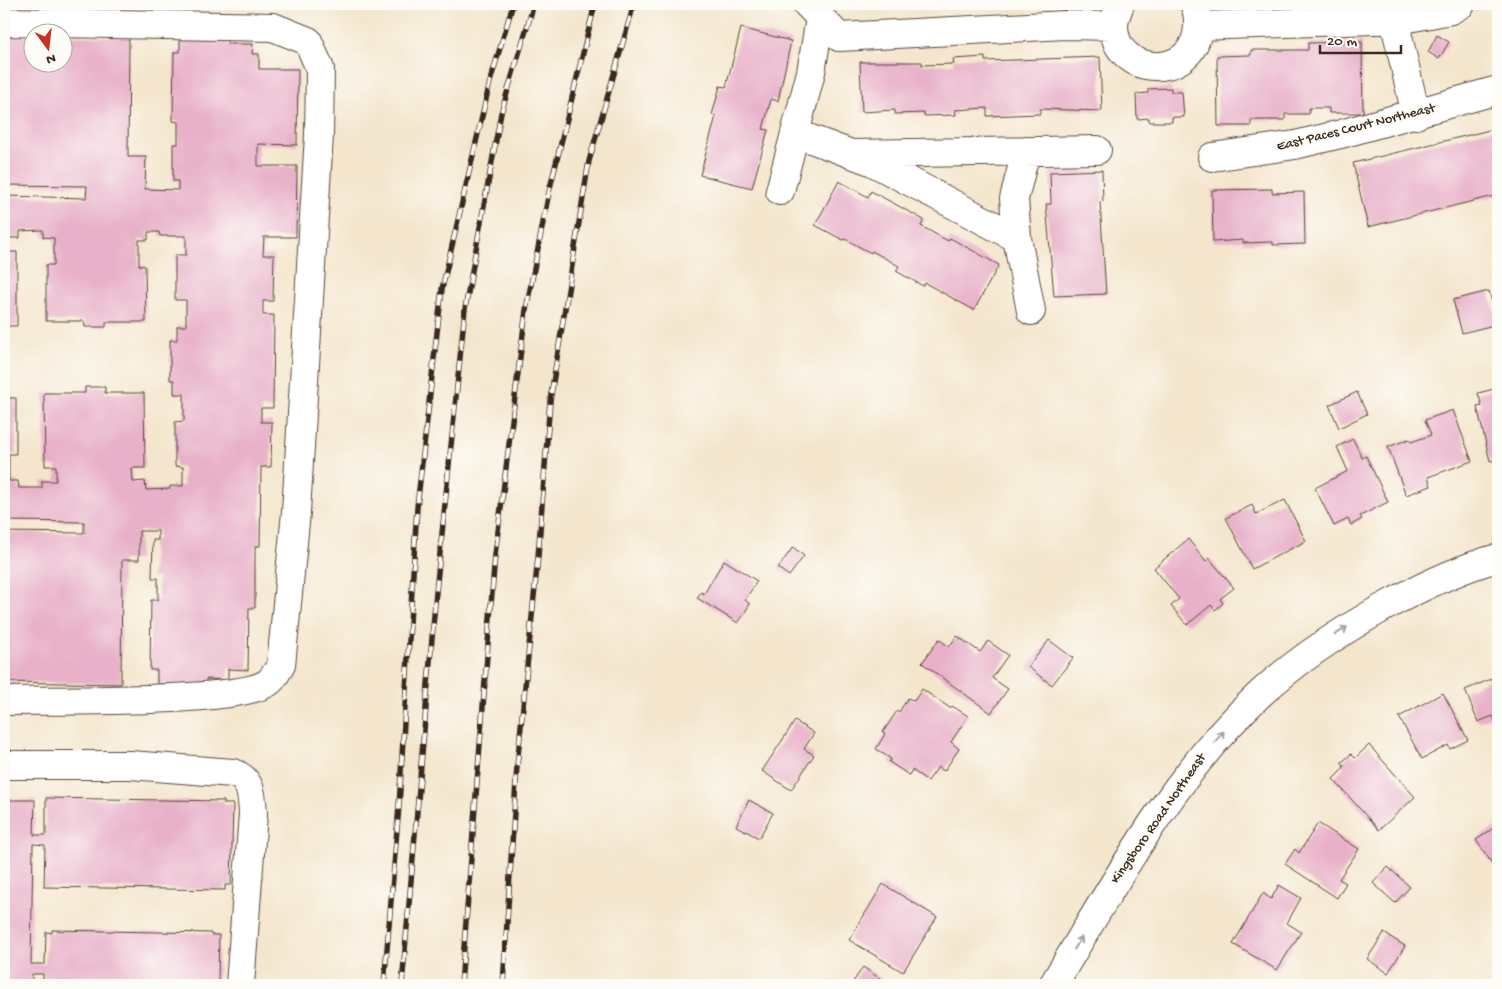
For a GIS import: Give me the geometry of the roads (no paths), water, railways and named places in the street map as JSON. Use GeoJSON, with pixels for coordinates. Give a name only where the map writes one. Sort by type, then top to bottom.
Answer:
{"type":"FeatureCollection","features":[{"type":"Feature","properties":{"kind":"street"},"geometry":{"type":"LineString","coordinates":[[814,11],[839,37],[1065,25],[1117,15],[1118,42],[1129,57],[1150,67],[1172,65],[1187,55],[1197,39],[1196,15],[1303,13],[1394,19],[1438,13],[1451,10],[1462,4]]}},
{"type":"Feature","properties":{"kind":"street"},"geometry":{"type":"LineString","coordinates":[[780,191],[811,72],[814,11]]}},
{"type":"Feature","properties":{"kind":"street"},"geometry":{"type":"LineString","coordinates":[[1394,19],[1416,115]]}},
{"type":"Feature","properties":{"kind":"street"},"geometry":{"type":"LineString","coordinates":[[4,22],[273,27],[308,41],[320,69],[319,136],[296,512],[281,665],[270,681],[251,690],[197,697],[4,701]]}},
{"type":"Feature","properties":{"kind":"street","name":"East Paces Court Northeast"},"geometry":{"type":"LineString","coordinates":[[1212,157],[1295,145],[1416,115],[1498,90]]}},
{"type":"Feature","properties":{"kind":"street"},"geometry":{"type":"LineString","coordinates":[[795,134],[873,162],[1017,238]]}},
{"type":"Feature","properties":{"kind":"street"},"geometry":{"type":"LineString","coordinates":[[851,154],[1097,150]]}},
{"type":"Feature","properties":{"kind":"street"},"geometry":{"type":"LineString","coordinates":[[1026,151],[1014,199],[1017,238],[1031,312]]}},
{"type":"Feature","properties":{"kind":"street","name":"Kingsboro Road Northeast"},"geometry":{"type":"LineString","coordinates":[[1053,985],[1120,874],[1190,771],[1223,732],[1260,694],[1300,661],[1343,630],[1412,592],[1498,558]]}},
{"type":"Feature","properties":{"kind":"street"},"geometry":{"type":"LineString","coordinates":[[4,765],[130,765],[233,773],[242,776],[252,792],[254,814],[240,985]]}},
{"type":"Feature","properties":{"kind":"railway"},"geometry":{"type":"LineString","coordinates":[[384,985],[399,806],[417,507],[442,289],[490,82],[513,4]]}},
{"type":"Feature","properties":{"kind":"railway"},"geometry":{"type":"LineString","coordinates":[[402,985],[436,592],[465,309],[501,113],[534,4]]}},
{"type":"Feature","properties":{"kind":"railway"},"geometry":{"type":"LineString","coordinates":[[461,985],[495,555],[526,310],[549,192],[595,4]]}},
{"type":"Feature","properties":{"kind":"railway"},"geometry":{"type":"LineString","coordinates":[[503,985],[517,766],[538,557],[550,401],[589,161],[634,4]]}}]}
